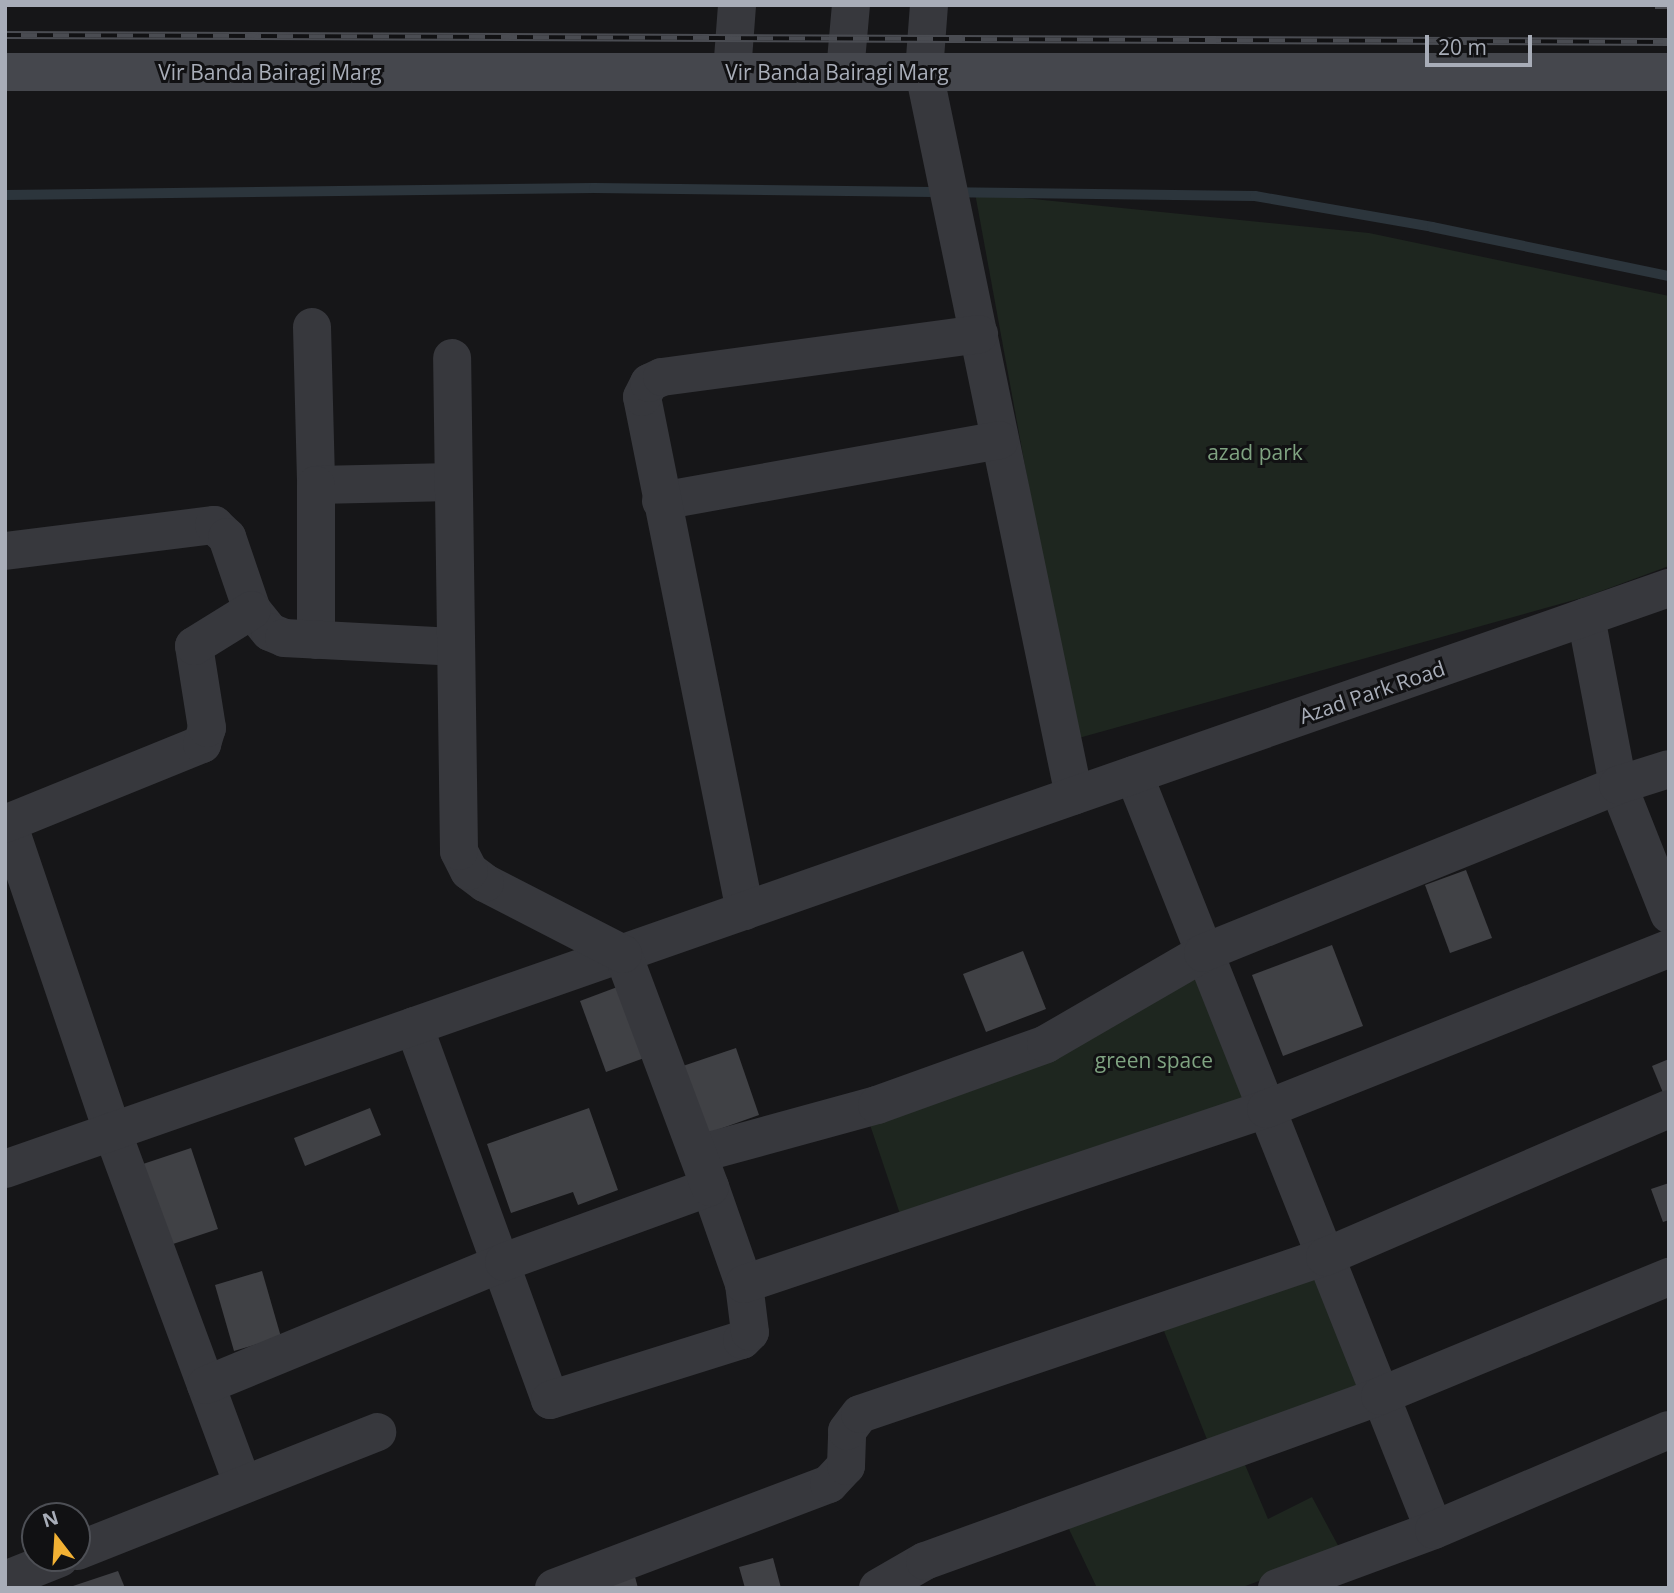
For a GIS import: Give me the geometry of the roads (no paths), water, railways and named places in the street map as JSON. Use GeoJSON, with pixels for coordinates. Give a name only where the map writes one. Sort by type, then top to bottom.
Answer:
{"type":"FeatureCollection","features":[{"type":"Feature","properties":{"kind":"main road","name":"Vir Banda Bairagi Marg"},"geometry":{"type":"LineString","coordinates":[[5,72],[1669,72]]}},
{"type":"Feature","properties":{"kind":"street"},"geometry":{"type":"LineString","coordinates":[[732,72],[737,5]]}},
{"type":"Feature","properties":{"kind":"street"},"geometry":{"type":"LineString","coordinates":[[845,72],[851,5]]}},
{"type":"Feature","properties":{"kind":"street"},"geometry":{"type":"LineString","coordinates":[[929,5],[924,72],[942,142],[952,209],[1074,796]]}},
{"type":"Feature","properties":{"kind":"street"},"geometry":{"type":"LineString","coordinates":[[312,327],[316,640]]}},
{"type":"Feature","properties":{"kind":"street"},"geometry":{"type":"LineString","coordinates":[[745,911],[642,410],[649,383],[662,377],[979,334]]}},
{"type":"Feature","properties":{"kind":"street"},"geometry":{"type":"LineString","coordinates":[[414,1026],[504,1262],[550,1400],[743,1340],[752,1324],[744,1284],[623,954],[485,883],[469,871],[458,851],[452,358]]}},
{"type":"Feature","properties":{"kind":"street"},"geometry":{"type":"LineString","coordinates":[[661,501],[1000,440]]}},
{"type":"Feature","properties":{"kind":"street"},"geometry":{"type":"LineString","coordinates":[[316,485],[453,482]]}},
{"type":"Feature","properties":{"kind":"street"},"geometry":{"type":"LineString","coordinates":[[5,551],[214,525],[227,537],[252,610],[270,632],[284,638],[454,647]]}},
{"type":"Feature","properties":{"kind":"street","name":"Azad Park Road"},"geometry":{"type":"LineString","coordinates":[[5,1169],[1669,588]]}},
{"type":"Feature","properties":{"kind":"street"},"geometry":{"type":"LineString","coordinates":[[243,1485],[112,1131],[7,823],[202,744],[207,728],[194,646],[252,610]]}},
{"type":"Feature","properties":{"kind":"street"},"geometry":{"type":"LineString","coordinates":[[1586,617],[1618,785],[1669,914]]}},
{"type":"Feature","properties":{"kind":"street"},"geometry":{"type":"LineString","coordinates":[[206,1384],[504,1262],[704,1170],[1046,1044],[1203,953],[1618,785],[1669,769]]}},
{"type":"Feature","properties":{"kind":"street"},"geometry":{"type":"LineString","coordinates":[[1134,775],[1434,1530]]}},
{"type":"Feature","properties":{"kind":"street"},"geometry":{"type":"LineString","coordinates":[[744,1284],[1266,1109],[1669,950]]}},
{"type":"Feature","properties":{"kind":"street"},"geometry":{"type":"LineString","coordinates":[[554,1588],[829,1485],[846,1466],[847,1431],[860,1414],[1325,1257],[1669,1109]]}},
{"type":"Feature","properties":{"kind":"street"},"geometry":{"type":"LineString","coordinates":[[877,1588],[926,1560],[1380,1396],[1669,1277]]}},
{"type":"Feature","properties":{"kind":"street"},"geometry":{"type":"LineString","coordinates":[[1276,1588],[1434,1530],[1669,1430]]}},
{"type":"Feature","properties":{"kind":"street"},"geometry":{"type":"LineString","coordinates":[[91,1545],[377,1432]]}},
{"type":"Feature","properties":{"kind":"street"},"geometry":{"type":"LineString","coordinates":[[5,1580],[25,1572]]}},
{"type":"Feature","properties":{"kind":"waterway"},"geometry":{"type":"LineString","coordinates":[[5,195],[594,188],[1255,196],[1432,227],[1669,276]]}},
{"type":"Feature","properties":{"kind":"railway"},"geometry":{"type":"LineString","coordinates":[[1655,5],[1669,5]]}},
{"type":"Feature","properties":{"kind":"railway"},"geometry":{"type":"LineString","coordinates":[[5,35],[1669,42]]}},
{"type":"Feature","properties":{"kind":"park label","name":"azad park"},"geometry":{"type":"Point","coordinates":[1255,452]}},
{"type":"Feature","properties":{"kind":"park label","name":"green space"},"geometry":{"type":"Point","coordinates":[1154,1060]}}]}
